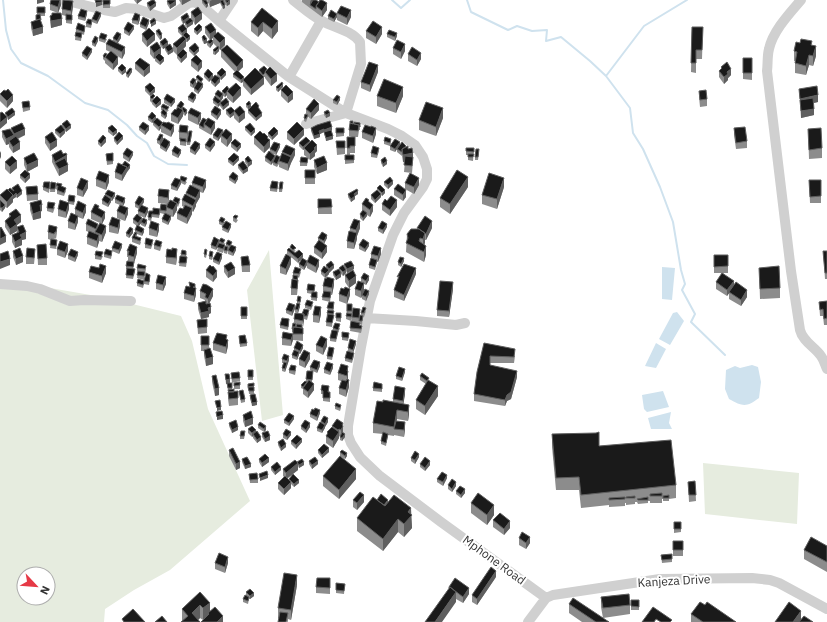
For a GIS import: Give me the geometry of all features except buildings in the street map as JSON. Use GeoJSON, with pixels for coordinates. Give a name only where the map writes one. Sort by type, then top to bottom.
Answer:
{"type":"FeatureCollection","features":[{"type":"Feature","properties":{"kind":"street"},"geometry":{"type":"LineString","coordinates":[[63,0],[116,12],[132,8],[164,18],[170,16],[191,2],[201,3]]}},
{"type":"Feature","properties":{"kind":"street"},"geometry":{"type":"LineString","coordinates":[[219,20],[233,0]]}},
{"type":"Feature","properties":{"kind":"street"},"geometry":{"type":"LineString","coordinates":[[293,0],[321,21],[355,36],[360,42],[362,54],[361,64],[346,113],[306,124]]}},
{"type":"Feature","properties":{"kind":"street"},"geometry":{"type":"LineString","coordinates":[[801,0],[791,11],[776,33],[769,48],[767,71],[800,330],[805,339],[821,356],[827,369]]}},
{"type":"Feature","properties":{"kind":"street","name":"Mphone Road"},"geometry":{"type":"LineString","coordinates":[[201,3],[219,20],[289,77],[346,113],[388,129],[415,145],[423,156],[427,179],[424,187],[404,213],[393,235],[374,286],[366,318],[348,426],[351,443],[360,457],[380,476],[546,598]]}},
{"type":"Feature","properties":{"kind":"street"},"geometry":{"type":"LineString","coordinates":[[289,77],[321,21]]}},
{"type":"Feature","properties":{"kind":"street"},"geometry":{"type":"LineString","coordinates":[[0,284],[27,286],[40,289],[70,302],[84,300],[131,300]]}},
{"type":"Feature","properties":{"kind":"street"},"geometry":{"type":"LineString","coordinates":[[366,318],[456,325],[465,323]]}},
{"type":"Feature","properties":{"kind":"street","name":"Kanjeza Drive"},"geometry":{"type":"LineString","coordinates":[[546,598],[553,595],[660,579],[752,578],[770,580],[779,583],[827,609]]}},
{"type":"Feature","properties":{"kind":"street"},"geometry":{"type":"LineString","coordinates":[[528,622],[546,598]]}},
{"type":"Feature","properties":{"kind":"shaded area"},"geometry":{"type":"Polygon","coordinates":[[[269,250],[283,415],[262,421],[247,290],[269,250]]]}},
{"type":"Feature","properties":{"kind":"shaded area"},"geometry":{"type":"Polygon","coordinates":[[[27,284],[108,298],[181,316],[192,341],[208,409],[250,501],[170,570],[134,590],[105,609],[104,622],[0,622],[0,285],[27,284]]]}},
{"type":"Feature","properties":{"kind":"shaded area"},"geometry":{"type":"Polygon","coordinates":[[[703,463],[799,473],[797,524],[705,514],[703,463]]]}},
{"type":"Feature","properties":{"kind":"water"},"geometry":{"type":"Polygon","coordinates":[[[662,267],[675,268],[672,300],[662,299],[662,267]]]}},
{"type":"Feature","properties":{"kind":"water"},"geometry":{"type":"Polygon","coordinates":[[[677,312],[684,321],[670,345],[659,339],[673,313],[677,312]]]}},
{"type":"Feature","properties":{"kind":"water"},"geometry":{"type":"Polygon","coordinates":[[[656,343],[666,349],[656,368],[645,366],[656,343]]]}},
{"type":"Feature","properties":{"kind":"water"},"geometry":{"type":"Polygon","coordinates":[[[752,365],[758,367],[761,382],[759,398],[751,403],[741,405],[729,399],[725,389],[726,370],[735,366],[740,368],[752,365]]]}},
{"type":"Feature","properties":{"kind":"water"},"geometry":{"type":"Polygon","coordinates":[[[663,391],[669,407],[647,412],[644,409],[642,395],[663,391]]]}},
{"type":"Feature","properties":{"kind":"water"},"geometry":{"type":"Polygon","coordinates":[[[671,412],[669,423],[672,429],[651,429],[648,418],[671,412]]]}},
{"type":"Feature","properties":{"kind":"waterway"},"geometry":{"type":"LineString","coordinates":[[3,0],[6,30],[11,49],[21,63],[48,76],[85,103],[108,110],[147,143],[154,156],[168,164],[187,165]]}},
{"type":"Feature","properties":{"kind":"waterway"},"geometry":{"type":"LineString","coordinates":[[392,0],[401,8],[410,0]]}},
{"type":"Feature","properties":{"kind":"waterway"},"geometry":{"type":"LineString","coordinates":[[467,0],[471,12],[508,30],[517,26],[532,31],[547,30],[546,41],[561,37],[606,76],[630,108],[633,133],[643,149],[660,187],[673,222],[681,270],[685,284],[682,290],[695,314],[691,322],[725,355]]}},
{"type":"Feature","properties":{"kind":"waterway"},"geometry":{"type":"LineString","coordinates":[[606,76],[644,26],[687,0]]}}]}
